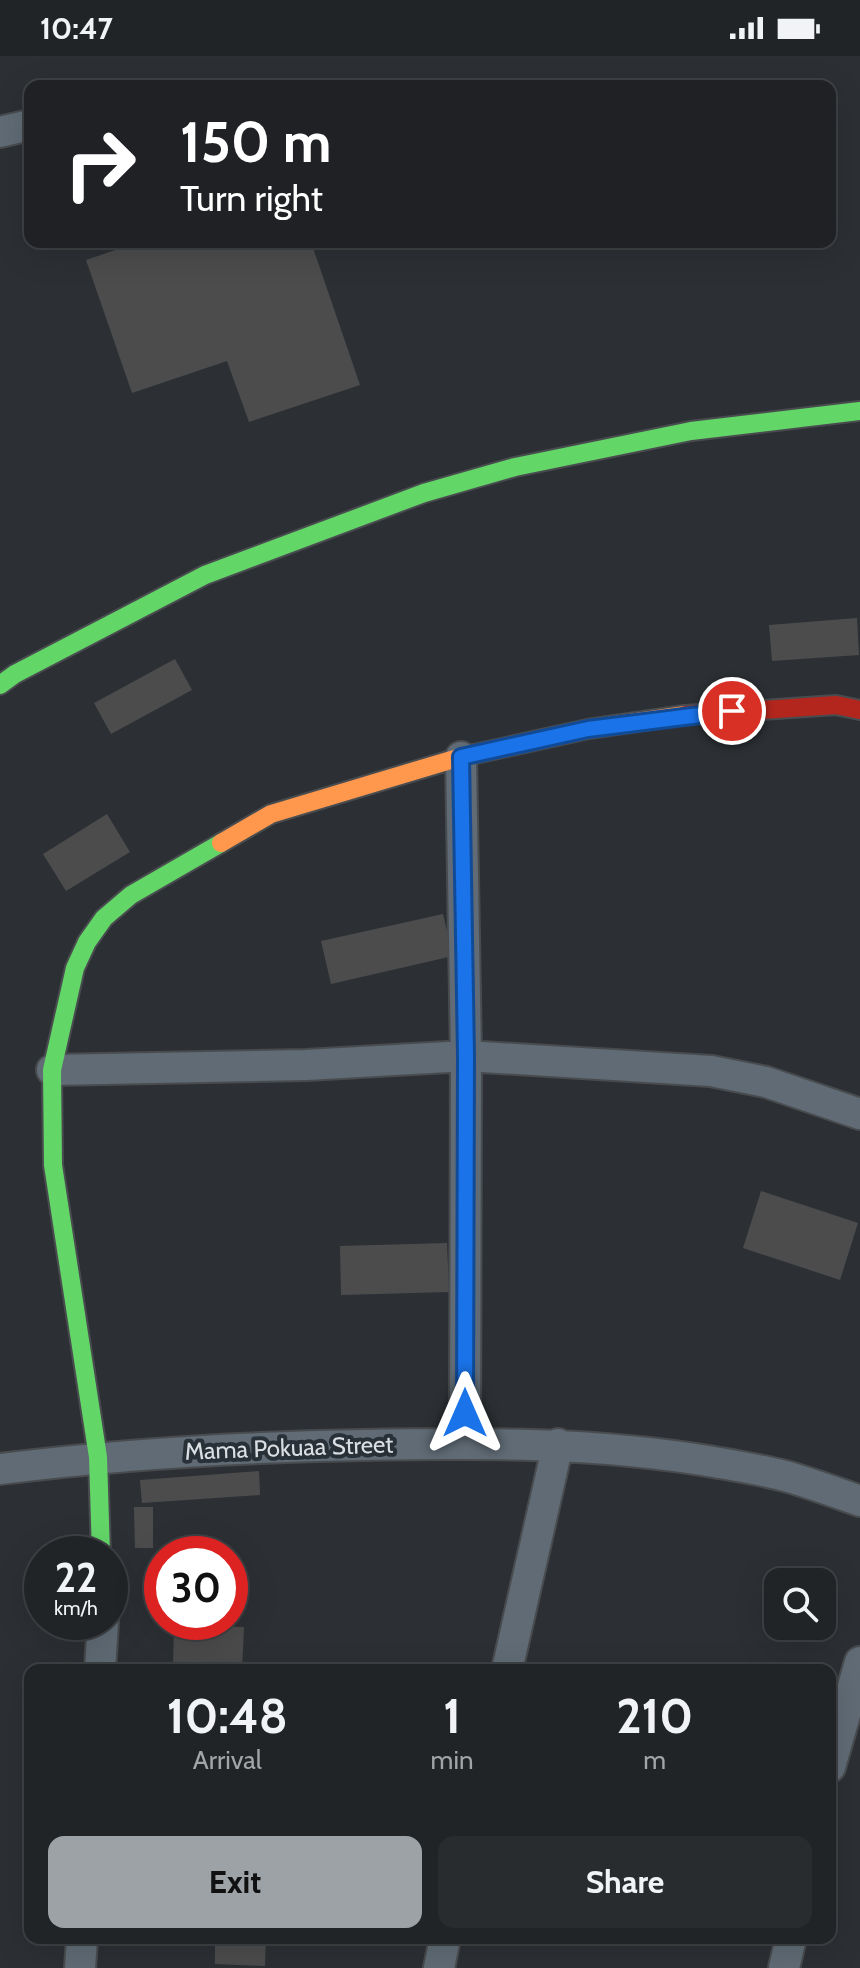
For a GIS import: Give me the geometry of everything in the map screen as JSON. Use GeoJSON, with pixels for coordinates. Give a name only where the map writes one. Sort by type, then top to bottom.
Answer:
{"type":"FeatureCollection","features":[{"type":"Feature","properties":{"kind":"street"},"geometry":{"type":"LineString","coordinates":[[0,132],[24,126]]}},
{"type":"Feature","properties":{"kind":"street"},"geometry":{"type":"LineString","coordinates":[[0,685],[15,674],[205,575],[424,493],[515,467],[691,431],[860,411]]}},
{"type":"Feature","properties":{"kind":"street"},"geometry":{"type":"LineString","coordinates":[[100,1536],[98,1457],[53,1165],[52,1070],[75,968],[87,942],[104,918],[131,895],[271,814],[461,757],[588,729],[707,712],[836,705],[860,710]]}},
{"type":"Feature","properties":{"kind":"street"},"geometry":{"type":"LineString","coordinates":[[461,757],[466,1056],[465,1443]]}},
{"type":"Feature","properties":{"kind":"street"},"geometry":{"type":"LineString","coordinates":[[52,1070],[306,1065],[466,1056],[711,1071],[766,1082],[860,1114]]}},
{"type":"Feature","properties":{"kind":"street"},"geometry":{"type":"LineString","coordinates":[[508,1664],[558,1444]]}},
{"type":"Feature","properties":{"kind":"street","name":"Mama Pokuaa Street"},"geometry":{"type":"LineString","coordinates":[[0,1469],[98,1457],[259,1447],[558,1444],[648,1451],[729,1465],[784,1476],[860,1501]]}},
{"type":"Feature","properties":{"kind":"street"},"geometry":{"type":"LineString","coordinates":[[100,1664],[102,1640]]}},
{"type":"Feature","properties":{"kind":"street"},"geometry":{"type":"LineString","coordinates":[[836,1746],[860,1662]]}},
{"type":"Feature","properties":{"kind":"street"},"geometry":{"type":"LineString","coordinates":[[80,1968],[82,1944]]}},
{"type":"Feature","properties":{"kind":"street"},"geometry":{"type":"LineString","coordinates":[[439,1968],[444,1944]]}},
{"type":"Feature","properties":{"kind":"street"},"geometry":{"type":"LineString","coordinates":[[784,1968],[790,1944]]}},
{"type":"Feature","properties":{"kind":"building"},"geometry":{"type":"Polygon","coordinates":[[[121,248],[313,248],[360,385],[249,422],[227,361],[132,393],[86,260],[121,248]]]}},
{"type":"Feature","properties":{"kind":"building"},"geometry":{"type":"Polygon","coordinates":[[[857,618],[859,655],[772,661],[769,625],[857,618]]]}},
{"type":"Feature","properties":{"kind":"building"},"geometry":{"type":"Polygon","coordinates":[[[175,659],[192,690],[111,734],[94,703],[175,659]]]}},
{"type":"Feature","properties":{"kind":"building"},"geometry":{"type":"Polygon","coordinates":[[[107,814],[130,852],[66,891],[43,854],[107,814]]]}},
{"type":"Feature","properties":{"kind":"building"},"geometry":{"type":"Polygon","coordinates":[[[443,914],[453,956],[331,984],[321,941],[443,914]]]}},
{"type":"Feature","properties":{"kind":"building"},"geometry":{"type":"Polygon","coordinates":[[[761,1191],[858,1223],[840,1280],[743,1248],[761,1191]]]}},
{"type":"Feature","properties":{"kind":"building"},"geometry":{"type":"Polygon","coordinates":[[[447,1243],[449,1292],[341,1295],[340,1246],[447,1243]]]}},
{"type":"Feature","properties":{"kind":"building"},"geometry":{"type":"Polygon","coordinates":[[[259,1471],[260,1495],[142,1503],[140,1480],[259,1471]]]}},
{"type":"Feature","properties":{"kind":"building"},"geometry":{"type":"Polygon","coordinates":[[[134,1507],[153,1507],[153,1536],[144,1536],[144,1548],[135,1548],[134,1507]]]}},
{"type":"Feature","properties":{"kind":"building"},"geometry":{"type":"Polygon","coordinates":[[[174,1640],[243,1640],[242,1664],[173,1664],[174,1640]]]}},
{"type":"Feature","properties":{"kind":"building"},"geometry":{"type":"Polygon","coordinates":[[[215,1944],[266,1944],[265,1966],[215,1964],[215,1944]]]}},
{"type":"Feature","properties":{"kind":"traffic: fast"},"geometry":{"type":"LineString","coordinates":[[0,685],[15,674],[205,575],[424,493],[515,467],[691,431],[860,411]]}},
{"type":"Feature","properties":{"kind":"traffic: fast"},"geometry":{"type":"LineString","coordinates":[[100,1536],[98,1457],[53,1165],[52,1070],[75,968],[87,942],[104,918],[131,895],[221,843]]}},
{"type":"Feature","properties":{"kind":"traffic: slow"},"geometry":{"type":"LineString","coordinates":[[221,843],[271,814],[461,757],[588,729],[685,715]]}},
{"type":"Feature","properties":{"kind":"traffic: jam"},"geometry":{"type":"LineString","coordinates":[[685,715],[836,705],[860,710]]}},
{"type":"Feature","properties":{"kind":"route"},"geometry":{"type":"LineString","coordinates":[[465,1413],[466,1056],[461,757],[588,729],[732,711]]}}]}
